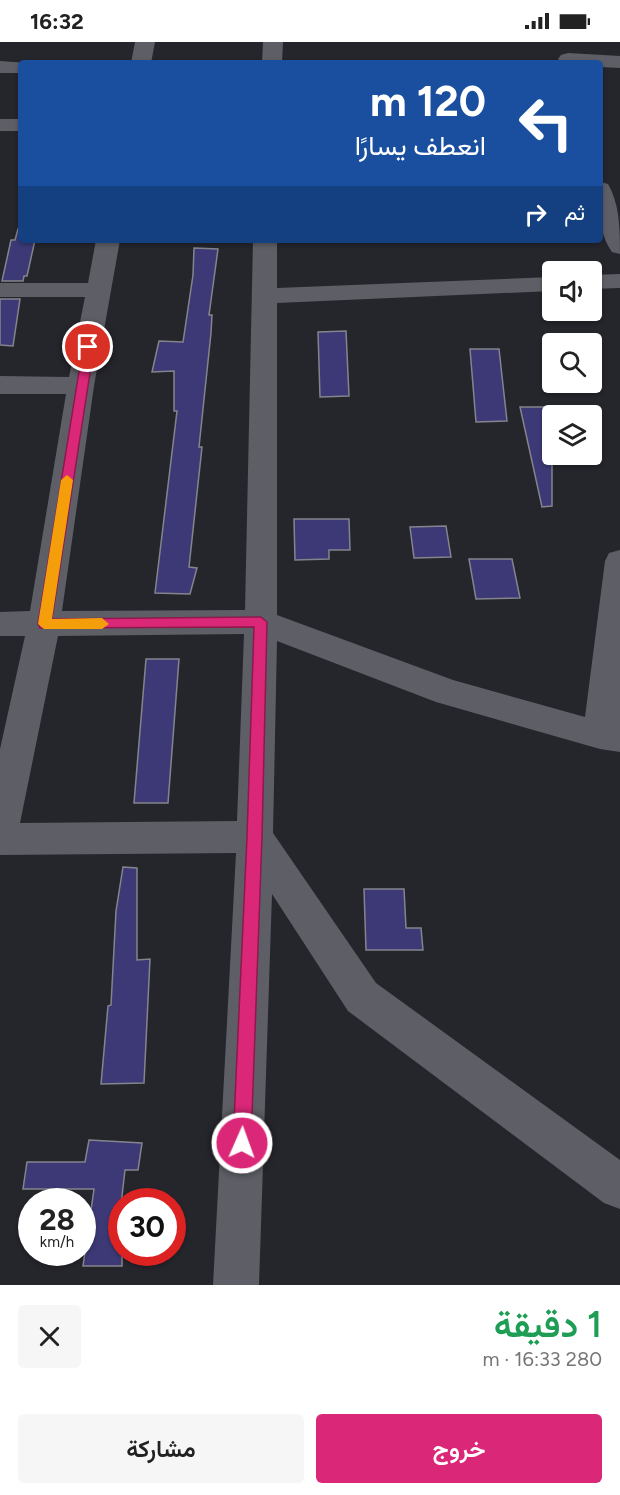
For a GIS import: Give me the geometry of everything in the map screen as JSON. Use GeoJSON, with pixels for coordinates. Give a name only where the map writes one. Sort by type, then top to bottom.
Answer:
{"type":"FeatureCollection","features":[{"type":"Feature","properties":{"kind":"street"},"geometry":{"type":"LineString","coordinates":[[142,60],[145,42]]}},
{"type":"Feature","properties":{"kind":"street"},"geometry":{"type":"LineString","coordinates":[[272,60],[273,42]]}},
{"type":"Feature","properties":{"kind":"street"},"geometry":{"type":"LineString","coordinates":[[569,55],[620,62]]}},
{"type":"Feature","properties":{"kind":"street"},"geometry":{"type":"LineString","coordinates":[[0,67],[18,67]]}},
{"type":"Feature","properties":{"kind":"street"},"geometry":{"type":"LineString","coordinates":[[0,125],[18,125]]}},
{"type":"Feature","properties":{"kind":"street"},"geometry":{"type":"LineString","coordinates":[[603,198],[620,247]]}},
{"type":"Feature","properties":{"kind":"street"},"geometry":{"type":"LineString","coordinates":[[0,832],[44,624],[81,386],[107,243]]}},
{"type":"Feature","properties":{"kind":"street"},"geometry":{"type":"LineString","coordinates":[[236,1285],[255,837],[261,622],[262,296],[265,243]]}},
{"type":"Feature","properties":{"kind":"street"},"geometry":{"type":"LineString","coordinates":[[602,282],[620,281]]}},
{"type":"Feature","properties":{"kind":"street"},"geometry":{"type":"LineString","coordinates":[[262,296],[542,284]]}},
{"type":"Feature","properties":{"kind":"street"},"geometry":{"type":"LineString","coordinates":[[0,290],[99,290]]}},
{"type":"Feature","properties":{"kind":"street"},"geometry":{"type":"LineString","coordinates":[[0,385],[81,386]]}},
{"type":"Feature","properties":{"kind":"street"},"geometry":{"type":"LineString","coordinates":[[0,624],[261,622],[448,692],[610,736],[620,561]]}},
{"type":"Feature","properties":{"kind":"street"},"geometry":{"type":"LineString","coordinates":[[0,839],[255,837]]}},
{"type":"Feature","properties":{"kind":"street"},"geometry":{"type":"LineString","coordinates":[[255,837],[362,997],[620,1187]]}},
{"type":"Feature","properties":{"kind":"building"},"geometry":{"type":"Polygon","coordinates":[[[18,229],[18,243],[34,243],[27,276],[24,276],[23,281],[2,281],[11,240],[15,240],[18,229]]]}},
{"type":"Feature","properties":{"kind":"building"},"geometry":{"type":"Polygon","coordinates":[[[194,248],[218,249],[209,315],[212,315],[211,333],[199,447],[202,447],[189,567],[197,568],[190,594],[155,593],[177,411],[174,411],[174,371],[152,372],[159,341],[183,342],[193,275],[194,248]]]}},
{"type":"Feature","properties":{"kind":"building"},"geometry":{"type":"Polygon","coordinates":[[[0,299],[20,299],[13,346],[0,345],[0,299]]]}},
{"type":"Feature","properties":{"kind":"building"},"geometry":{"type":"Polygon","coordinates":[[[346,331],[349,396],[320,397],[318,332],[346,331]]]}},
{"type":"Feature","properties":{"kind":"building"},"geometry":{"type":"Polygon","coordinates":[[[470,349],[499,349],[507,421],[476,422],[470,349]]]}},
{"type":"Feature","properties":{"kind":"building"},"geometry":{"type":"Polygon","coordinates":[[[520,407],[542,407],[542,465],[552,465],[552,506],[542,507],[520,407]]]}},
{"type":"Feature","properties":{"kind":"building"},"geometry":{"type":"Polygon","coordinates":[[[294,519],[349,519],[350,550],[329,550],[329,559],[295,560],[294,519]]]}},
{"type":"Feature","properties":{"kind":"building"},"geometry":{"type":"Polygon","coordinates":[[[446,526],[451,557],[414,558],[410,527],[446,526]]]}},
{"type":"Feature","properties":{"kind":"building"},"geometry":{"type":"Polygon","coordinates":[[[469,559],[512,559],[520,598],[476,599],[469,559]]]}},
{"type":"Feature","properties":{"kind":"building"},"geometry":{"type":"Polygon","coordinates":[[[146,659],[179,659],[168,803],[134,803],[146,659]]]}},
{"type":"Feature","properties":{"kind":"building"},"geometry":{"type":"Polygon","coordinates":[[[123,867],[137,868],[137,960],[150,959],[144,1083],[101,1084],[108,1006],[111,1005],[116,911],[123,867]]]}},
{"type":"Feature","properties":{"kind":"building"},"geometry":{"type":"Polygon","coordinates":[[[364,889],[404,889],[406,928],[421,928],[423,950],[366,950],[364,889]]]}},
{"type":"Feature","properties":{"kind":"building"},"geometry":{"type":"Polygon","coordinates":[[[89,1140],[142,1143],[138,1170],[125,1170],[123,1188],[108,1188],[108,1266],[96,1266],[96,1188],[23,1188],[27,1162],[85,1162],[89,1140]]]}},
{"type":"Feature","properties":{"kind":"slow traffic"},"geometry":{"type":"LineString","coordinates":[[67,480],[44,624],[102,624]]}},
{"type":"Feature","properties":{"kind":"route"},"geometry":{"type":"LineString","coordinates":[[88,347],[44,624],[261,622],[255,837],[242,1143]]}}]}
